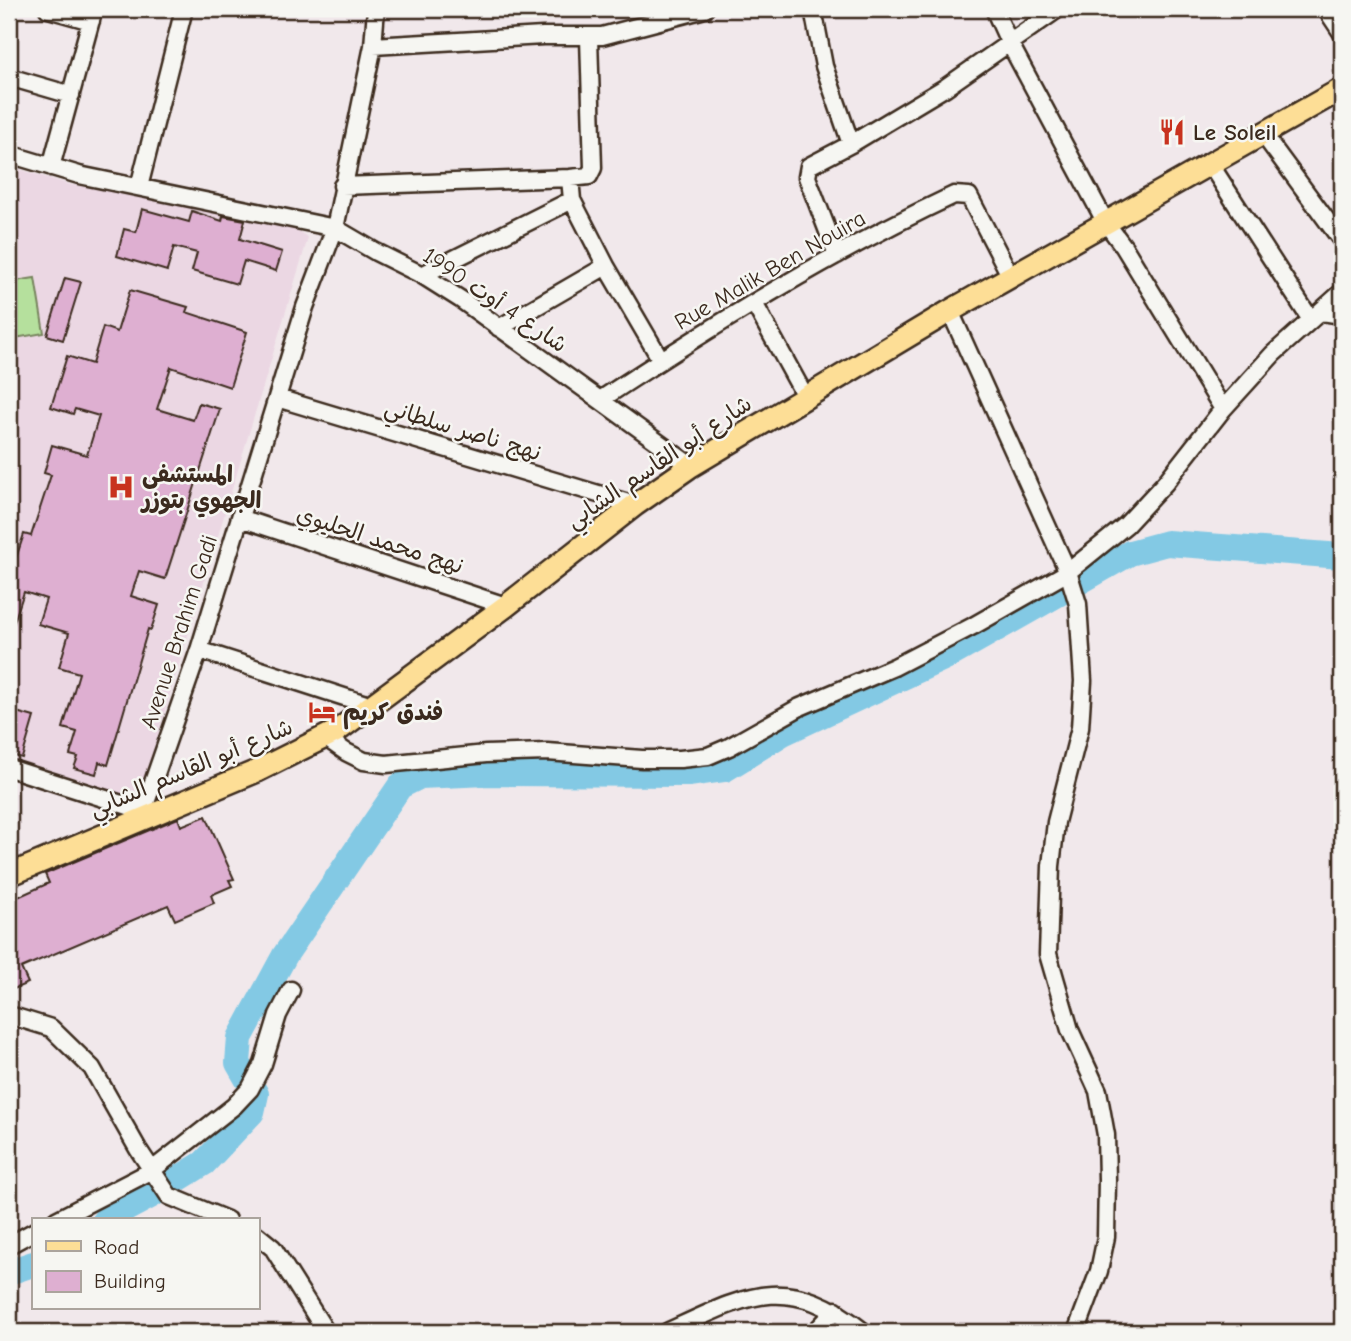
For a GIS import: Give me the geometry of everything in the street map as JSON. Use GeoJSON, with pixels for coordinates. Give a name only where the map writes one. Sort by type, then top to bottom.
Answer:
{"type":"FeatureCollection","features":[{"type":"Feature","properties":{"kind":"main road","name":"شارع أبو القاسم الشابي"},"geometry":{"type":"LineString","coordinates":[[9,875],[148,813],[257,771],[326,738],[506,606],[635,505],[691,466],[950,311],[1342,89]]}},
{"type":"Feature","properties":{"kind":"street"},"geometry":{"type":"LineString","coordinates":[[48,9],[93,15],[51,167]]}},
{"type":"Feature","properties":{"kind":"street"},"geometry":{"type":"LineString","coordinates":[[139,187],[184,9]]}},
{"type":"Feature","properties":{"kind":"street","name":"Avenue Brahim Gadi"},"geometry":{"type":"LineString","coordinates":[[148,813],[305,307],[335,228],[373,46],[376,9]]}},
{"type":"Feature","properties":{"kind":"street"},"geometry":{"type":"LineString","coordinates":[[373,46],[543,36],[589,38],[614,35],[705,9]]}},
{"type":"Feature","properties":{"kind":"street"},"geometry":{"type":"LineString","coordinates":[[813,9],[824,66],[851,144]]}},
{"type":"Feature","properties":{"kind":"street"},"geometry":{"type":"LineString","coordinates":[[994,9],[1009,42],[1107,223],[1223,409]]}},
{"type":"Feature","properties":{"kind":"street"},"geometry":{"type":"LineString","coordinates":[[837,255],[807,172],[812,163],[851,144],[946,87],[1058,9]]}},
{"type":"Feature","properties":{"kind":"street"},"geometry":{"type":"LineString","coordinates":[[1326,9],[1342,33]]}},
{"type":"Feature","properties":{"kind":"street"},"geometry":{"type":"LineString","coordinates":[[342,186],[589,176],[593,168],[589,38]]}},
{"type":"Feature","properties":{"kind":"street"},"geometry":{"type":"LineString","coordinates":[[9,77],[71,95]]}},
{"type":"Feature","properties":{"kind":"street"},"geometry":{"type":"LineString","coordinates":[[1263,134],[1342,242]]}},
{"type":"Feature","properties":{"kind":"street","name":"شارع 4 أوت 1990"},"geometry":{"type":"LineString","coordinates":[[9,154],[51,167],[139,187],[335,228],[376,253],[422,275],[460,299],[691,466]]}},
{"type":"Feature","properties":{"kind":"street"},"geometry":{"type":"LineString","coordinates":[[1210,164],[1317,316]]}},
{"type":"Feature","properties":{"kind":"street"},"geometry":{"type":"LineString","coordinates":[[570,178],[572,200],[606,266],[661,360]]}},
{"type":"Feature","properties":{"kind":"street","name":"Rue Malik Ben Nouira"},"geometry":{"type":"LineString","coordinates":[[600,400],[754,303],[837,255],[954,195],[969,197],[1012,276]]}},
{"type":"Feature","properties":{"kind":"street"},"geometry":{"type":"LineString","coordinates":[[422,275],[572,200]]}},
{"type":"Feature","properties":{"kind":"street"},"geometry":{"type":"LineString","coordinates":[[499,328],[606,266]]}},
{"type":"Feature","properties":{"kind":"street"},"geometry":{"type":"LineString","coordinates":[[326,738],[364,761],[386,764],[486,754],[547,752],[680,759],[708,756],[729,747],[800,707],[894,667],[1070,577],[1126,525],[1165,483],[1223,409],[1273,354],[1342,292]]}},
{"type":"Feature","properties":{"kind":"street"},"geometry":{"type":"LineString","coordinates":[[754,303],[805,396]]}},
{"type":"Feature","properties":{"kind":"street"},"geometry":{"type":"LineString","coordinates":[[950,311],[1070,577],[1078,604],[1083,681],[1080,727],[1056,822],[1051,866],[1048,954],[1069,1030],[1098,1091],[1107,1135],[1107,1180],[1106,1237],[1100,1271],[1076,1332]]}},
{"type":"Feature","properties":{"kind":"street"},"geometry":{"type":"LineString","coordinates":[[1317,316],[1342,315]]}},
{"type":"Feature","properties":{"kind":"street","name":"نهج ناصر سلطاني"},"geometry":{"type":"LineString","coordinates":[[277,398],[635,505]]}},
{"type":"Feature","properties":{"kind":"street","name":"نهج محمد الحليوي"},"geometry":{"type":"LineString","coordinates":[[240,518],[506,606]]}},
{"type":"Feature","properties":{"kind":"street"},"geometry":{"type":"LineString","coordinates":[[199,650],[369,705]]}},
{"type":"Feature","properties":{"kind":"street"},"geometry":{"type":"LineString","coordinates":[[9,768],[148,813]]}},
{"type":"Feature","properties":{"kind":"street"},"geometry":{"type":"LineString","coordinates":[[60,1218],[154,1175],[233,1106],[250,1089],[263,1064],[278,1014],[291,989]]}},
{"type":"Feature","properties":{"kind":"street"},"geometry":{"type":"LineString","coordinates":[[9,1015],[51,1028],[92,1068],[169,1196],[222,1218]]}},
{"type":"Feature","properties":{"kind":"street"},"geometry":{"type":"LineString","coordinates":[[9,1245],[32,1233]]}},
{"type":"Feature","properties":{"kind":"street"},"geometry":{"type":"LineString","coordinates":[[259,1237],[273,1248],[326,1332]]}},
{"type":"Feature","properties":{"kind":"street"},"geometry":{"type":"LineString","coordinates":[[667,1332],[725,1304],[757,1295],[784,1293],[836,1310],[864,1332]]}},
{"type":"Feature","properties":{"kind":"street"},"geometry":{"type":"LineString","coordinates":[[815,1332],[836,1310]]}},
{"type":"Feature","properties":{"kind":"shaded area","name":"المستشفى الجهوي بتوزر"},"geometry":{"type":"Polygon","coordinates":[[[9,166],[71,185],[226,204],[281,217],[308,238],[139,797],[9,761],[9,166]]]}},
{"type":"Feature","properties":{"kind":"green space"},"geometry":{"type":"Polygon","coordinates":[[[35,278],[44,333],[9,339],[9,282],[35,278]]]}},
{"type":"Feature","properties":{"kind":"building"},"geometry":{"type":"Polygon","coordinates":[[[142,209],[189,222],[192,211],[222,221],[223,216],[245,220],[240,239],[282,252],[276,271],[244,261],[237,284],[192,271],[197,253],[174,247],[167,271],[117,256],[124,229],[136,232],[142,209]]]}},
{"type":"Feature","properties":{"kind":"building"},"geometry":{"type":"Polygon","coordinates":[[[65,278],[81,282],[63,340],[47,335],[65,278]]]}},
{"type":"Feature","properties":{"kind":"building"},"geometry":{"type":"Polygon","coordinates":[[[130,290],[188,307],[186,312],[247,332],[230,387],[171,367],[157,409],[193,420],[199,403],[220,409],[165,579],[139,571],[131,596],[159,605],[151,630],[148,629],[108,765],[99,762],[96,774],[74,768],[78,757],[70,755],[77,732],[63,728],[79,673],[59,667],[69,633],[38,624],[46,599],[24,592],[9,631],[9,572],[11,573],[24,534],[31,536],[51,475],[44,473],[52,445],[87,455],[99,416],[75,409],[73,414],[51,407],[67,356],[92,364],[103,327],[117,332],[130,290]]]}},
{"type":"Feature","properties":{"kind":"building"},"geometry":{"type":"Polygon","coordinates":[[[9,710],[34,717],[22,758],[9,754],[9,710]]]}},
{"type":"Feature","properties":{"kind":"building"},"geometry":{"type":"Polygon","coordinates":[[[206,816],[234,879],[229,880],[232,886],[211,895],[214,903],[175,920],[168,905],[21,968],[28,983],[9,991],[9,901],[49,883],[45,874],[178,818],[181,826],[206,816]]]}},
{"type":"Feature","properties":{"kind":"waterway"},"geometry":{"type":"LineString","coordinates":[[109,1218],[204,1163],[252,1112],[256,1094],[238,1063],[240,1038],[285,955],[400,786],[420,776],[487,773],[690,774],[725,769],[783,733],[952,654],[1130,553],[1167,543],[1342,556]]}},
{"type":"Feature","properties":{"kind":"waterway"},"geometry":{"type":"LineString","coordinates":[[9,1272],[32,1264]]}},
{"type":"Feature","properties":{"kind":"place","name":"Le Soleil"},"geometry":{"type":"Point","coordinates":[1172,132]}},
{"type":"Feature","properties":{"kind":"place","name":"المستشفى الجهوي بتوزر"},"geometry":{"type":"Point","coordinates":[121,487]}},
{"type":"Feature","properties":{"kind":"place","name":"فندق كريم"},"geometry":{"type":"Point","coordinates":[322,712]}}]}
